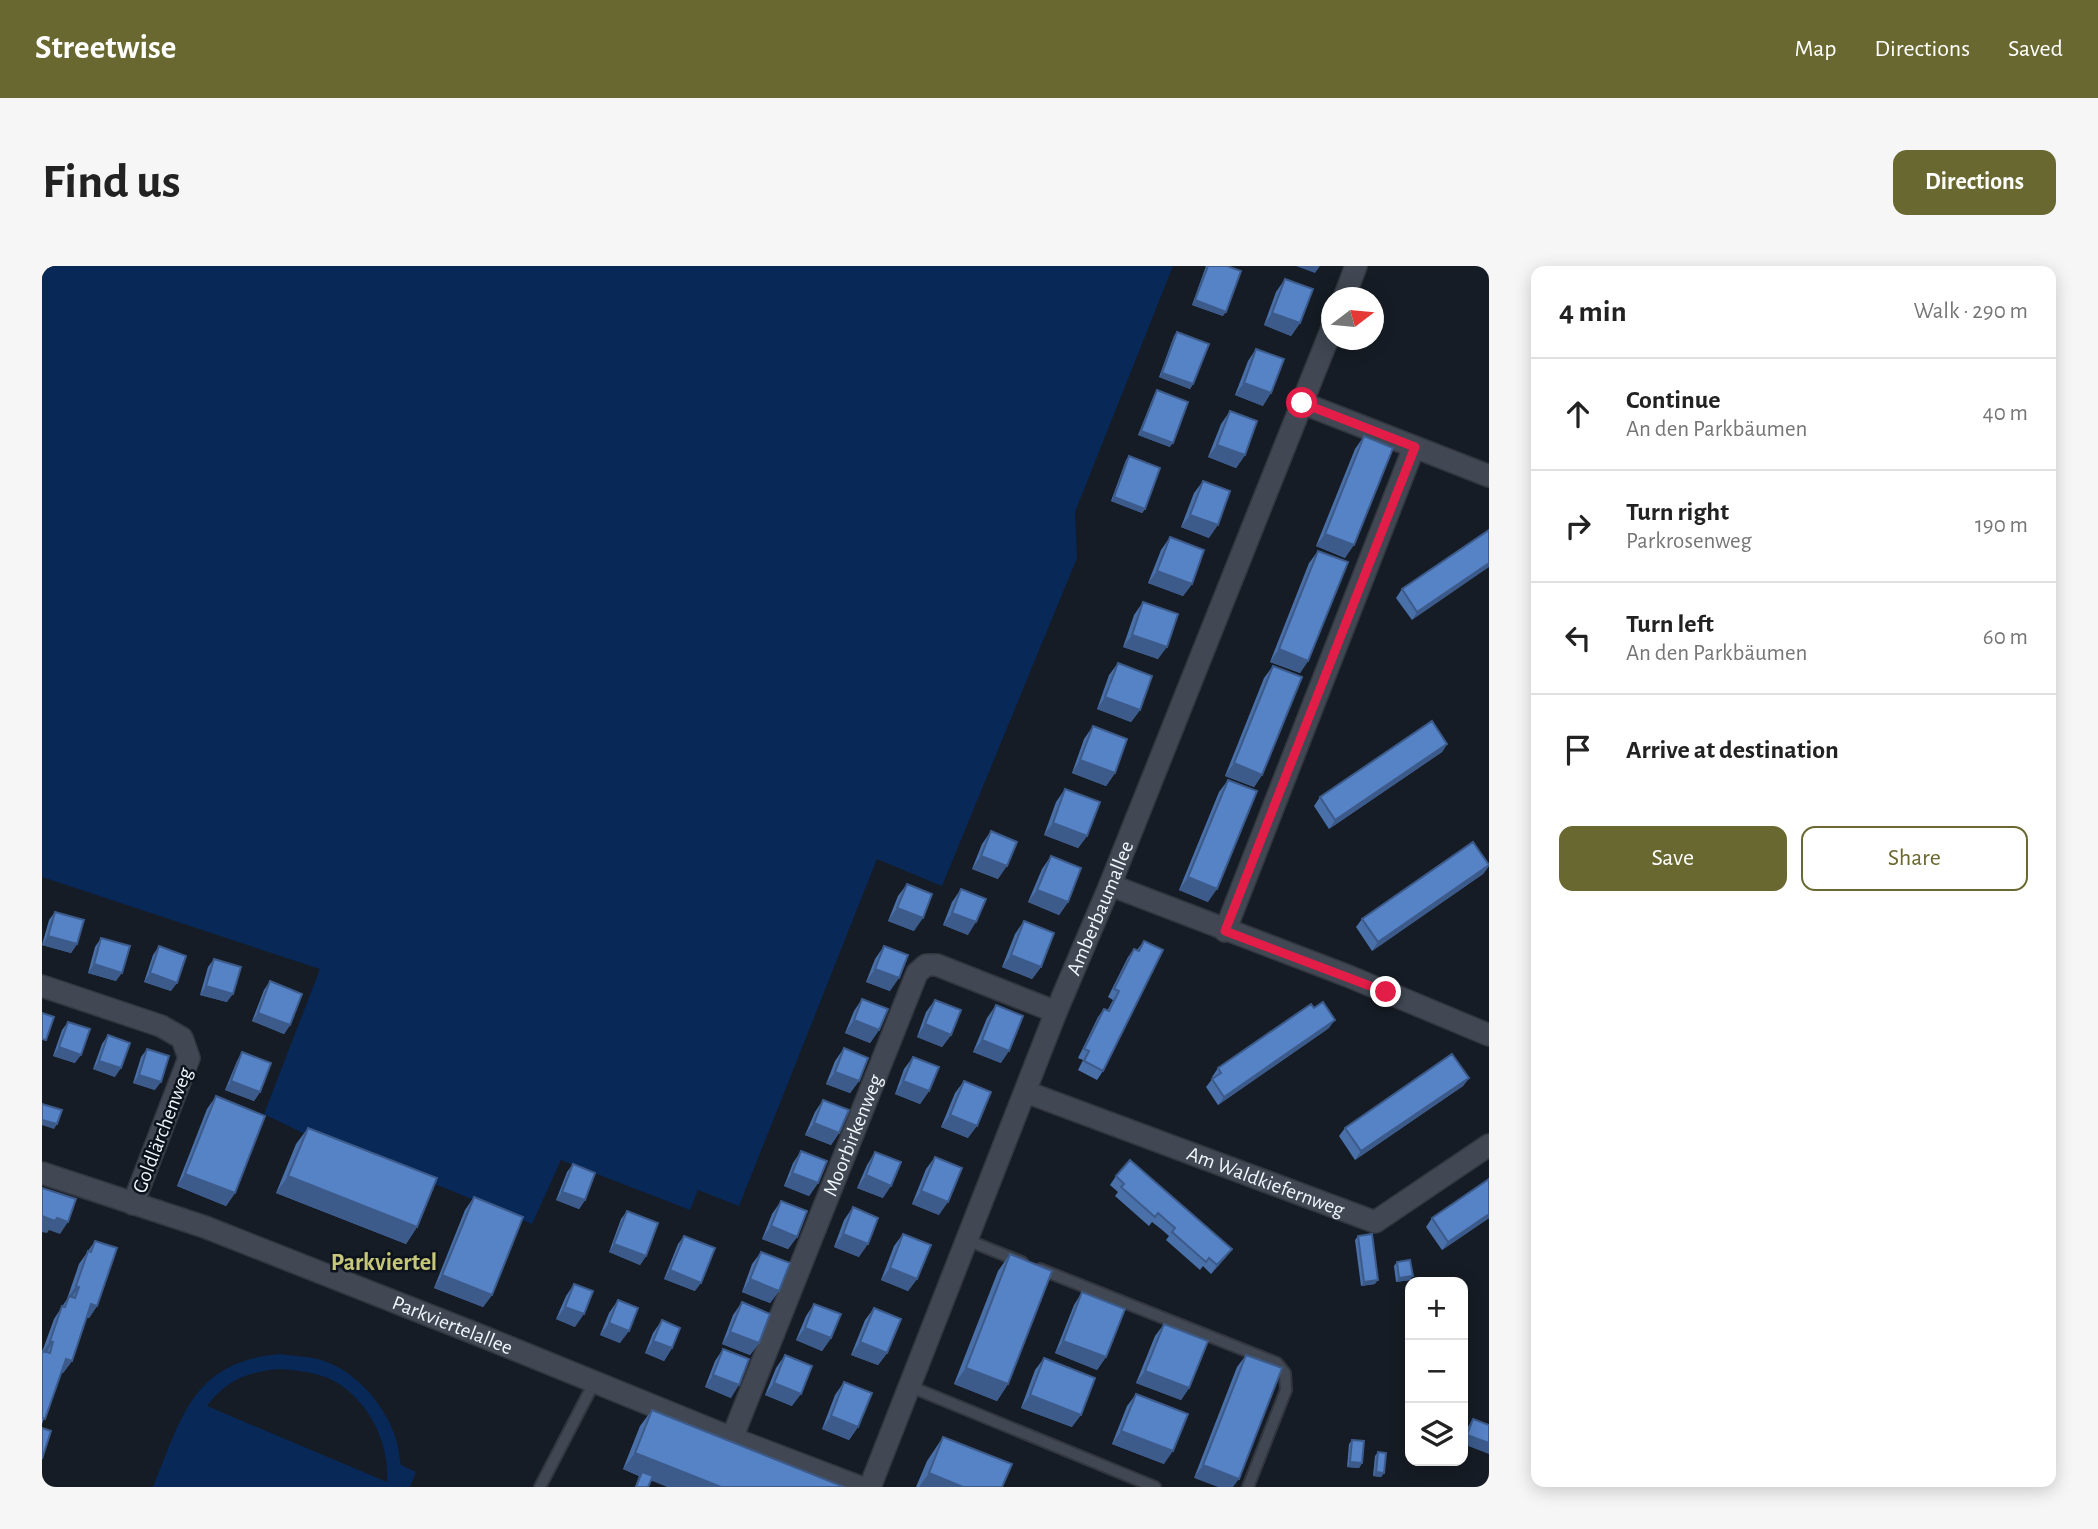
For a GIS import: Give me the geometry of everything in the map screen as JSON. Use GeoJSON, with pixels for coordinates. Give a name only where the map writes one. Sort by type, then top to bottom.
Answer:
{"type":"FeatureCollection","features":[{"type":"Feature","properties":{"kind":"street"},"geometry":{"type":"LineString","coordinates":[[1348,287],[1356,266]]}},
{"type":"Feature","properties":{"kind":"street","name":"Amberbaumallee"},"geometry":{"type":"LineString","coordinates":[[870,1487],[1056,1012],[1110,885],[1323,350]]}},
{"type":"Feature","properties":{"kind":"street"},"geometry":{"type":"LineString","coordinates":[[1302,403],[1489,475]]}},
{"type":"Feature","properties":{"kind":"street"},"geometry":{"type":"LineString","coordinates":[[1225,931],[1415,447]]}},
{"type":"Feature","properties":{"kind":"street"},"geometry":{"type":"LineString","coordinates":[[1110,885],[1348,976],[1489,1035]]}},
{"type":"Feature","properties":{"kind":"street","name":"Moorbirkenweg"},"geometry":{"type":"LineString","coordinates":[[732,1438],[917,973],[926,965],[937,965],[1056,1012]]}},
{"type":"Feature","properties":{"kind":"street","name":"Goldlärchenweg"},"geometry":{"type":"LineString","coordinates":[[42,986],[161,1026],[182,1038],[189,1058],[133,1204]]}},
{"type":"Feature","properties":{"kind":"street","name":"Am Waldkiefernweg"},"geometry":{"type":"LineString","coordinates":[[1026,1092],[1375,1222],[1489,1145]]}},
{"type":"Feature","properties":{"kind":"street","name":"Parkviertelallee"},"geometry":{"type":"LineString","coordinates":[[42,1173],[205,1227],[860,1487]]}},
{"type":"Feature","properties":{"kind":"lane"},"geometry":{"type":"LineString","coordinates":[[967,1240],[1277,1363],[1286,1373],[1286,1390],[1248,1487]]}},
{"type":"Feature","properties":{"kind":"lane"},"geometry":{"type":"LineString","coordinates":[[540,1487],[595,1381]]}},
{"type":"Feature","properties":{"kind":"lane"},"geometry":{"type":"LineString","coordinates":[[909,1386],[1155,1487]]}},
{"type":"Feature","properties":{"kind":"shaded area"},"geometry":{"type":"Polygon","coordinates":[[[42,266],[1173,266],[1075,512],[1077,558],[942,886],[877,859],[739,1206],[698,1190],[690,1210],[561,1160],[532,1224],[313,1138],[264,1114],[320,969],[42,877],[42,266]]]}},
{"type":"Feature","properties":{"kind":"shaded area"},"geometry":{"type":"Polygon","coordinates":[[[280,1354],[313,1358],[331,1363],[354,1378],[374,1398],[389,1421],[401,1465],[416,1472],[410,1487],[153,1487],[183,1416],[194,1397],[209,1381],[227,1368],[250,1359],[280,1354]],[[280,1369],[258,1372],[239,1379],[222,1390],[207,1406],[387,1482],[387,1466],[380,1436],[373,1421],[354,1396],[328,1378],[280,1369]]]}},
{"type":"Feature","properties":{"kind":"building"},"geometry":{"type":"Polygon","coordinates":[[[1208,266],[1227,266],[1241,271],[1226,312],[1195,300],[1208,266]]]}},
{"type":"Feature","properties":{"kind":"building"},"geometry":{"type":"Polygon","coordinates":[[[1285,279],[1313,289],[1300,323],[1272,313],[1285,279]]]}},
{"type":"Feature","properties":{"kind":"building"},"geometry":{"type":"Polygon","coordinates":[[[1177,332],[1209,344],[1193,384],[1162,373],[1177,332]]]}},
{"type":"Feature","properties":{"kind":"building"},"geometry":{"type":"Polygon","coordinates":[[[1256,349],[1284,359],[1271,393],[1244,383],[1256,349]]]}},
{"type":"Feature","properties":{"kind":"building"},"geometry":{"type":"Polygon","coordinates":[[[1157,390],[1188,402],[1173,443],[1141,431],[1157,390]]]}},
{"type":"Feature","properties":{"kind":"building"},"geometry":{"type":"Polygon","coordinates":[[[1230,411],[1257,421],[1245,455],[1217,445],[1230,411]]]}},
{"type":"Feature","properties":{"kind":"building"},"geometry":{"type":"Polygon","coordinates":[[[1364,436],[1393,448],[1354,545],[1325,534],[1364,436]]]}},
{"type":"Feature","properties":{"kind":"building"},"geometry":{"type":"Polygon","coordinates":[[[1129,456],[1160,468],[1145,509],[1114,497],[1129,456]]]}},
{"type":"Feature","properties":{"kind":"building"},"geometry":{"type":"Polygon","coordinates":[[[1203,481],[1230,491],[1218,525],[1190,515],[1203,481]]]}},
{"type":"Feature","properties":{"kind":"building"},"geometry":{"type":"Polygon","coordinates":[[[1489,530],[1489,563],[1417,612],[1402,589],[1489,530]]]}},
{"type":"Feature","properties":{"kind":"building"},"geometry":{"type":"Polygon","coordinates":[[[1170,537],[1204,550],[1192,584],[1157,571],[1170,537]]]}},
{"type":"Feature","properties":{"kind":"building"},"geometry":{"type":"Polygon","coordinates":[[[1318,551],[1348,562],[1308,661],[1279,649],[1318,551]]]}},
{"type":"Feature","properties":{"kind":"building"},"geometry":{"type":"Polygon","coordinates":[[[1143,602],[1178,614],[1167,647],[1132,635],[1143,602]]]}},
{"type":"Feature","properties":{"kind":"building"},"geometry":{"type":"Polygon","coordinates":[[[1118,663],[1152,676],[1140,710],[1105,697],[1118,663]]]}},
{"type":"Feature","properties":{"kind":"building"},"geometry":{"type":"Polygon","coordinates":[[[1273,666],[1302,677],[1262,775],[1234,763],[1273,666]]]}},
{"type":"Feature","properties":{"kind":"building"},"geometry":{"type":"Polygon","coordinates":[[[1432,721],[1447,744],[1335,820],[1320,797],[1432,721]]]}},
{"type":"Feature","properties":{"kind":"building"},"geometry":{"type":"Polygon","coordinates":[[[1093,726],[1127,739],[1115,773],[1080,760],[1093,726]]]}},
{"type":"Feature","properties":{"kind":"building"},"geometry":{"type":"Polygon","coordinates":[[[1228,780],[1257,791],[1217,889],[1188,877],[1228,780]]]}},
{"type":"Feature","properties":{"kind":"building"},"geometry":{"type":"Polygon","coordinates":[[[1065,789],[1100,802],[1087,836],[1053,823],[1065,789]]]}},
{"type":"Feature","properties":{"kind":"building"},"geometry":{"type":"Polygon","coordinates":[[[991,831],[1017,842],[1007,866],[981,856],[991,831]]]}},
{"type":"Feature","properties":{"kind":"building"},"geometry":{"type":"Polygon","coordinates":[[[1473,842],[1489,865],[1378,942],[1362,919],[1473,842]]]}},
{"type":"Feature","properties":{"kind":"building"},"geometry":{"type":"Polygon","coordinates":[[[1051,856],[1081,868],[1068,902],[1037,890],[1051,856]]]}},
{"type":"Feature","properties":{"kind":"building"},"geometry":{"type":"Polygon","coordinates":[[[907,884],[932,894],[923,918],[897,908],[907,884]]]}},
{"type":"Feature","properties":{"kind":"building"},"geometry":{"type":"Polygon","coordinates":[[[961,889],[986,899],[976,922],[952,913],[961,889]]]}},
{"type":"Feature","properties":{"kind":"building"},"geometry":{"type":"Polygon","coordinates":[[[55,912],[84,920],[77,944],[48,936],[55,912]]]}},
{"type":"Feature","properties":{"kind":"building"},"geometry":{"type":"Polygon","coordinates":[[[1024,921],[1054,933],[1041,967],[1011,955],[1024,921]]]}},
{"type":"Feature","properties":{"kind":"building"},"geometry":{"type":"Polygon","coordinates":[[[101,938],[130,946],[122,973],[94,964],[101,938]]]}},
{"type":"Feature","properties":{"kind":"building"},"geometry":{"type":"Polygon","coordinates":[[[1144,941],[1163,950],[1103,1071],[1084,1061],[1089,1051],[1084,1049],[1104,1009],[1109,1011],[1119,991],[1114,989],[1134,949],[1139,951],[1144,941]]]}},
{"type":"Feature","properties":{"kind":"building"},"geometry":{"type":"Polygon","coordinates":[[[159,946],[186,956],[177,983],[150,973],[159,946]]]}},
{"type":"Feature","properties":{"kind":"building"},"geometry":{"type":"Polygon","coordinates":[[[884,946],[908,955],[899,978],[875,969],[884,946]]]}},
{"type":"Feature","properties":{"kind":"building"},"geometry":{"type":"Polygon","coordinates":[[[214,959],[241,967],[233,994],[206,986],[214,959]]]}},
{"type":"Feature","properties":{"kind":"building"},"geometry":{"type":"Polygon","coordinates":[[[270,981],[302,994],[290,1025],[258,1013],[270,981]]]}},
{"type":"Feature","properties":{"kind":"building"},"geometry":{"type":"Polygon","coordinates":[[[862,999],[888,1009],[879,1030],[854,1020],[862,999]]]}},
{"type":"Feature","properties":{"kind":"building"},"geometry":{"type":"Polygon","coordinates":[[[935,1000],[961,1010],[951,1035],[925,1024],[935,1000]]]}},
{"type":"Feature","properties":{"kind":"building"},"geometry":{"type":"Polygon","coordinates":[[[1323,1002],[1335,1020],[1224,1097],[1212,1079],[1221,1073],[1218,1068],[1311,1004],[1314,1008],[1323,1002]]]}},
{"type":"Feature","properties":{"kind":"building"},"geometry":{"type":"Polygon","coordinates":[[[996,1005],[1023,1016],[1009,1051],[982,1040],[996,1005]]]}},
{"type":"Feature","properties":{"kind":"building"},"geometry":{"type":"Polygon","coordinates":[[[42,1013],[54,1017],[46,1040],[42,1039],[42,1013]]]}},
{"type":"Feature","properties":{"kind":"building"},"geometry":{"type":"Polygon","coordinates":[[[68,1022],[90,1029],[81,1055],[59,1047],[68,1022]]]}},
{"type":"Feature","properties":{"kind":"building"},"geometry":{"type":"Polygon","coordinates":[[[108,1035],[130,1043],[121,1068],[99,1061],[108,1035]]]}},
{"type":"Feature","properties":{"kind":"building"},"geometry":{"type":"Polygon","coordinates":[[[844,1048],[868,1058],[859,1081],[835,1072],[844,1048]]]}},
{"type":"Feature","properties":{"kind":"building"},"geometry":{"type":"Polygon","coordinates":[[[147,1049],[169,1056],[161,1082],[139,1075],[147,1049]]]}},
{"type":"Feature","properties":{"kind":"building"},"geometry":{"type":"Polygon","coordinates":[[[242,1052],[271,1063],[260,1092],[231,1081],[242,1052]]]}},
{"type":"Feature","properties":{"kind":"building"},"geometry":{"type":"Polygon","coordinates":[[[1452,1054],[1469,1078],[1361,1151],[1345,1128],[1452,1054]]]}},
{"type":"Feature","properties":{"kind":"building"},"geometry":{"type":"Polygon","coordinates":[[[913,1057],[939,1067],[929,1091],[903,1081],[913,1057]]]}},
{"type":"Feature","properties":{"kind":"building"},"geometry":{"type":"Polygon","coordinates":[[[964,1081],[991,1092],[977,1126],[950,1115],[964,1081]]]}},
{"type":"Feature","properties":{"kind":"building"},"geometry":{"type":"Polygon","coordinates":[[[216,1096],[265,1116],[235,1193],[185,1174],[216,1096]]]}},
{"type":"Feature","properties":{"kind":"building"},"geometry":{"type":"Polygon","coordinates":[[[823,1100],[849,1110],[839,1133],[814,1123],[823,1100]]]}},
{"type":"Feature","properties":{"kind":"building"},"geometry":{"type":"Polygon","coordinates":[[[42,1104],[62,1110],[57,1124],[42,1120],[42,1104]]]}},
{"type":"Feature","properties":{"kind":"building"},"geometry":{"type":"Polygon","coordinates":[[[308,1128],[437,1178],[417,1227],[288,1176],[308,1128]]]}},
{"type":"Feature","properties":{"kind":"building"},"geometry":{"type":"Polygon","coordinates":[[[801,1151],[827,1161],[818,1183],[792,1173],[801,1151]]]}},
{"type":"Feature","properties":{"kind":"building"},"geometry":{"type":"Polygon","coordinates":[[[875,1152],[901,1162],[891,1186],[866,1175],[875,1152]]]}},
{"type":"Feature","properties":{"kind":"building"},"geometry":{"type":"Polygon","coordinates":[[[935,1157],[962,1168],[948,1202],[921,1191],[935,1157]]]}},
{"type":"Feature","properties":{"kind":"building"},"geometry":{"type":"Polygon","coordinates":[[[1130,1160],[1232,1249],[1217,1265],[1209,1258],[1206,1262],[1172,1232],[1175,1228],[1158,1213],[1155,1217],[1121,1187],[1124,1184],[1116,1176],[1130,1160]]]}},
{"type":"Feature","properties":{"kind":"building"},"geometry":{"type":"Polygon","coordinates":[[[573,1164],[595,1173],[585,1200],[562,1192],[573,1164]]]}},
{"type":"Feature","properties":{"kind":"building"},"geometry":{"type":"Polygon","coordinates":[[[1489,1179],[1489,1214],[1448,1242],[1432,1218],[1489,1179]]]}},
{"type":"Feature","properties":{"kind":"building"},"geometry":{"type":"Polygon","coordinates":[[[42,1188],[76,1199],[68,1222],[42,1216],[42,1188]]]}},
{"type":"Feature","properties":{"kind":"building"},"geometry":{"type":"Polygon","coordinates":[[[474,1197],[523,1217],[492,1295],[442,1275],[474,1197]]]}},
{"type":"Feature","properties":{"kind":"building"},"geometry":{"type":"Polygon","coordinates":[[[781,1201],[807,1211],[797,1237],[771,1226],[781,1201]]]}},
{"type":"Feature","properties":{"kind":"building"},"geometry":{"type":"Polygon","coordinates":[[[853,1207],[878,1218],[868,1244],[843,1234],[853,1207]]]}},
{"type":"Feature","properties":{"kind":"building"},"geometry":{"type":"Polygon","coordinates":[[[627,1211],[658,1223],[646,1256],[614,1244],[627,1211]]]}},
{"type":"Feature","properties":{"kind":"building"},"geometry":{"type":"Polygon","coordinates":[[[903,1234],[931,1245],[917,1279],[890,1268],[903,1234]]]}},
{"type":"Feature","properties":{"kind":"building"},"geometry":{"type":"Polygon","coordinates":[[[1372,1234],[1378,1280],[1364,1282],[1358,1236],[1372,1234]]]}},
{"type":"Feature","properties":{"kind":"building"},"geometry":{"type":"Polygon","coordinates":[[[684,1236],[715,1248],[701,1283],[670,1270],[684,1236]]]}},
{"type":"Feature","properties":{"kind":"building"},"geometry":{"type":"Polygon","coordinates":[[[95,1241],[117,1248],[97,1306],[91,1304],[72,1361],[66,1359],[45,1419],[42,1418],[42,1354],[43,1351],[50,1353],[53,1342],[50,1341],[62,1306],[65,1307],[69,1296],[75,1298],[79,1287],[76,1286],[88,1251],[91,1252],[95,1241]]]}},
{"type":"Feature","properties":{"kind":"building"},"geometry":{"type":"Polygon","coordinates":[[[761,1252],[790,1263],[779,1291],[750,1279],[761,1252]]]}},
{"type":"Feature","properties":{"kind":"building"},"geometry":{"type":"Polygon","coordinates":[[[1010,1254],[1052,1271],[1008,1384],[966,1368],[1010,1254]]]}},
{"type":"Feature","properties":{"kind":"building"},"geometry":{"type":"Polygon","coordinates":[[[1410,1260],[1413,1276],[1399,1278],[1397,1262],[1410,1260]]]}},
{"type":"Feature","properties":{"kind":"building"},"geometry":{"type":"Polygon","coordinates":[[[574,1284],[593,1291],[584,1314],[565,1307],[574,1284]]]}},
{"type":"Feature","properties":{"kind":"building"},"geometry":{"type":"Polygon","coordinates":[[[1082,1292],[1125,1309],[1106,1357],[1063,1341],[1082,1292]]]}},
{"type":"Feature","properties":{"kind":"building"},"geometry":{"type":"Polygon","coordinates":[[[618,1300],[638,1308],[629,1331],[609,1323],[618,1300]]]}},
{"type":"Feature","properties":{"kind":"building"},"geometry":{"type":"Polygon","coordinates":[[[742,1302],[770,1314],[759,1343],[730,1332],[742,1302]]]}},
{"type":"Feature","properties":{"kind":"building"},"geometry":{"type":"Polygon","coordinates":[[[814,1304],[841,1314],[831,1338],[805,1328],[814,1304]]]}},
{"type":"Feature","properties":{"kind":"building"},"geometry":{"type":"Polygon","coordinates":[[[874,1308],[901,1319],[887,1353],[860,1342],[874,1308]]]}},
{"type":"Feature","properties":{"kind":"building"},"geometry":{"type":"Polygon","coordinates":[[[662,1320],[680,1328],[672,1348],[653,1341],[662,1320]]]}},
{"type":"Feature","properties":{"kind":"building"},"geometry":{"type":"Polygon","coordinates":[[[1164,1324],[1208,1341],[1189,1388],[1145,1371],[1164,1324]]]}},
{"type":"Feature","properties":{"kind":"building"},"geometry":{"type":"Polygon","coordinates":[[[723,1349],[749,1359],[739,1385],[713,1375],[723,1349]]]}},
{"type":"Feature","properties":{"kind":"building"},"geometry":{"type":"Polygon","coordinates":[[[785,1355],[812,1366],[801,1394],[774,1383],[785,1355]]]}},
{"type":"Feature","properties":{"kind":"building"},"geometry":{"type":"Polygon","coordinates":[[[1246,1355],[1282,1368],[1239,1479],[1203,1465],[1246,1355]]]}},
{"type":"Feature","properties":{"kind":"building"},"geometry":{"type":"Polygon","coordinates":[[[1044,1358],[1095,1378],[1081,1415],[1030,1395],[1044,1358]]]}},
{"type":"Feature","properties":{"kind":"building"},"geometry":{"type":"Polygon","coordinates":[[[844,1382],[872,1393],[858,1427],[831,1416],[844,1382]]]}},
{"type":"Feature","properties":{"kind":"building"},"geometry":{"type":"Polygon","coordinates":[[[1136,1394],[1188,1414],[1173,1451],[1121,1431],[1136,1394]]]}},
{"type":"Feature","properties":{"kind":"building"},"geometry":{"type":"Polygon","coordinates":[[[652,1410],[844,1487],[721,1487],[635,1453],[652,1410]]]}},
{"type":"Feature","properties":{"kind":"building"},"geometry":{"type":"Polygon","coordinates":[[[1473,1419],[1489,1425],[1489,1443],[1468,1435],[1473,1419]]]}},
{"type":"Feature","properties":{"kind":"building"},"geometry":{"type":"Polygon","coordinates":[[[42,1428],[51,1431],[42,1459],[42,1428]]]}},
{"type":"Feature","properties":{"kind":"building"},"geometry":{"type":"Polygon","coordinates":[[[943,1437],[1012,1464],[1002,1487],[963,1487],[929,1473],[943,1437]]]}},
{"type":"Feature","properties":{"kind":"building"},"geometry":{"type":"Polygon","coordinates":[[[1352,1440],[1364,1441],[1362,1463],[1350,1462],[1352,1440]]]}},
{"type":"Feature","properties":{"kind":"building"},"geometry":{"type":"Polygon","coordinates":[[[1378,1452],[1386,1453],[1384,1473],[1376,1472],[1378,1452]]]}},
{"type":"Feature","properties":{"kind":"building"},"geometry":{"type":"Polygon","coordinates":[[[642,1472],[653,1476],[648,1487],[636,1487],[642,1472]]]}},
{"type":"Feature","properties":{"kind":"district","name":"Parkviertel"},"geometry":{"type":"Point","coordinates":[384,1262]}},
{"type":"Feature","properties":{"kind":"route"},"geometry":{"type":"LineString","coordinates":[[1302,403],[1415,447],[1225,931],[1386,992]]}}]}
